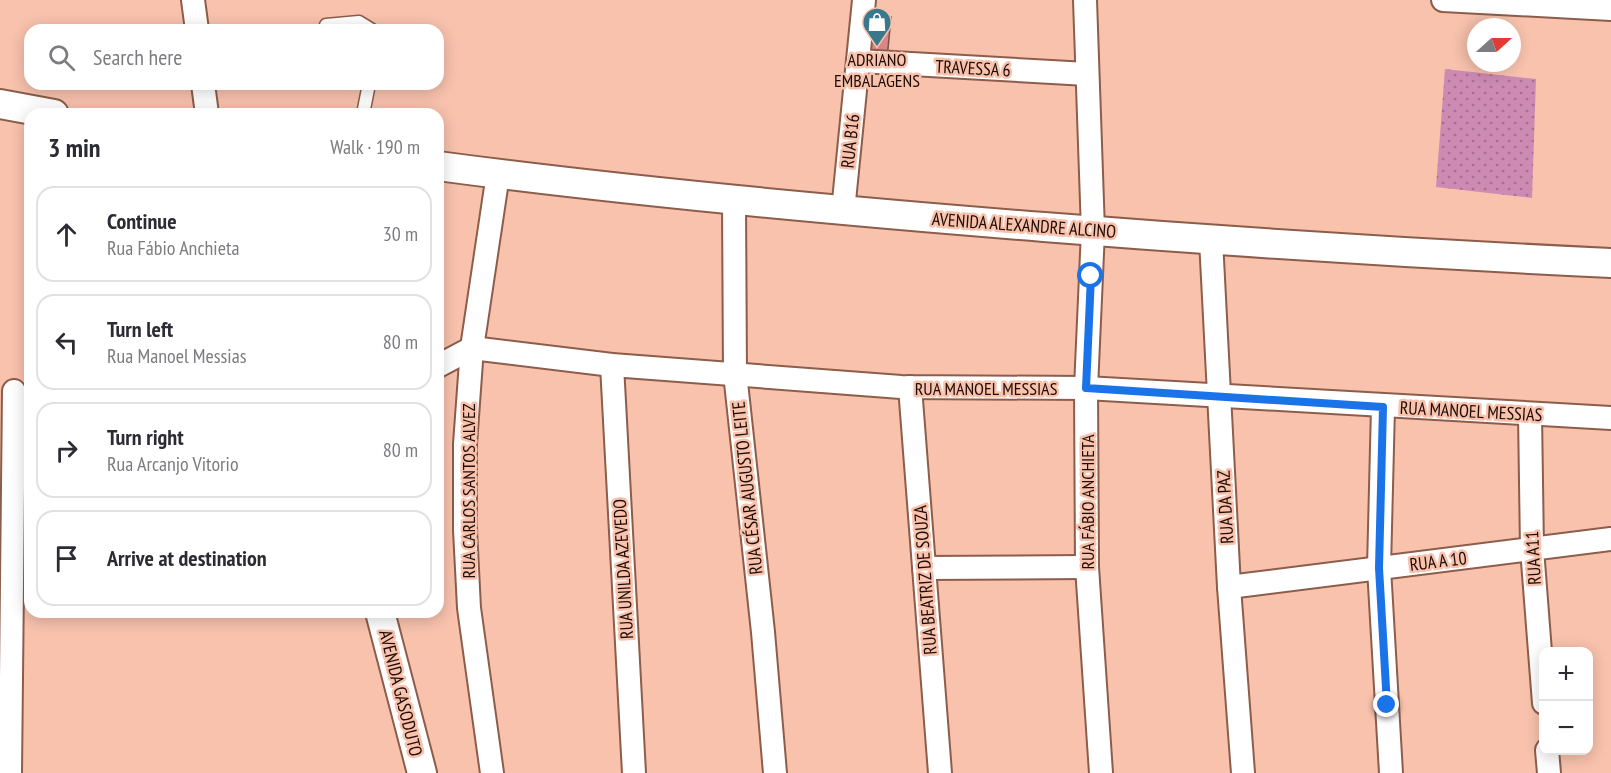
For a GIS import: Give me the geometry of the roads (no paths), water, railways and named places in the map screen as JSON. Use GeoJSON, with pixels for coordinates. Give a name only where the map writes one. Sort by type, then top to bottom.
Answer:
{"type":"FeatureCollection","features":[{"type":"Feature","properties":{"kind":"street"},"geometry":{"type":"LineString","coordinates":[[193,0],[196,24]]}},
{"type":"Feature","properties":{"kind":"street","name":"RUA B16"},"geometry":{"type":"LineString","coordinates":[[843,211],[864,0]]}},
{"type":"Feature","properties":{"kind":"street","name":"RUA FÁBIO ANCHIETA"},"geometry":{"type":"LineString","coordinates":[[1084,0],[1093,231],[1086,388],[1087,567],[1101,773]]}},
{"type":"Feature","properties":{"kind":"street"},"geometry":{"type":"LineString","coordinates":[[1443,0],[1611,9]]}},
{"type":"Feature","properties":{"kind":"street","name":"TRAVESSA 6"},"geometry":{"type":"LineString","coordinates":[[858,61],[1087,74]]}},
{"type":"Feature","properties":{"kind":"street"},"geometry":{"type":"LineString","coordinates":[[204,90],[206,108]]}},
{"type":"Feature","properties":{"kind":"street"},"geometry":{"type":"LineString","coordinates":[[0,104],[24,108]]}},
{"type":"Feature","properties":{"kind":"street","name":"AVENIDA ALEXANDRE ALCINO"},"geometry":{"type":"LineString","coordinates":[[444,167],[734,202],[843,211],[1211,240],[1611,263]]}},
{"type":"Feature","properties":{"kind":"street","name":"RUA CARLOS SANTOS ALVEZ"},"geometry":{"type":"LineString","coordinates":[[492,773],[469,608],[465,530],[465,444],[472,348],[498,174]]}},
{"type":"Feature","properties":{"kind":"street","name":"RUA CÉSAR AUGUSTO LEITE"},"geometry":{"type":"LineString","coordinates":[[734,202],[735,373],[763,633],[775,773]]}},
{"type":"Feature","properties":{"kind":"street","name":"RUA DA PAZ"},"geometry":{"type":"LineString","coordinates":[[1211,240],[1229,587],[1243,773]]}},
{"type":"Feature","properties":{"kind":"street"},"geometry":{"type":"LineString","coordinates":[[444,363],[472,348]]}},
{"type":"Feature","properties":{"kind":"street","name":"RUA MANOEL MESSIAS"},"geometry":{"type":"LineString","coordinates":[[472,348],[612,364],[910,387],[1086,388],[1383,407],[1611,418]]}},
{"type":"Feature","properties":{"kind":"street","name":"RUA UNILDA AZEVEDO"},"geometry":{"type":"LineString","coordinates":[[612,364],[634,773]]}},
{"type":"Feature","properties":{"kind":"street","name":"RUA BEATRIZ DE SOUZA"},"geometry":{"type":"LineString","coordinates":[[910,387],[939,773]]}},
{"type":"Feature","properties":{"kind":"street"},"geometry":{"type":"LineString","coordinates":[[10,773],[5,737],[15,392]]}},
{"type":"Feature","properties":{"kind":"street"},"geometry":{"type":"LineString","coordinates":[[1383,407],[1379,568],[1391,773]]}},
{"type":"Feature","properties":{"kind":"street","name":"RUA A11"},"geometry":{"type":"LineString","coordinates":[[1530,414],[1532,549],[1544,701]]}},
{"type":"Feature","properties":{"kind":"street","name":"RUA A 10"},"geometry":{"type":"LineString","coordinates":[[1229,587],[1611,539]]}},
{"type":"Feature","properties":{"kind":"street"},"geometry":{"type":"LineString","coordinates":[[924,568],[1087,567]]}},
{"type":"Feature","properties":{"kind":"street","name":"AVENIDA GASODUTO"},"geometry":{"type":"LineString","coordinates":[[382,618],[422,773]]}},
{"type":"Feature","properties":{"kind":"street"},"geometry":{"type":"LineString","coordinates":[[1547,755],[1549,773]]}},
{"type":"Feature","properties":{"kind":"lane"},"geometry":{"type":"LineString","coordinates":[[337,24],[359,22],[362,24]]}},
{"type":"Feature","properties":{"kind":"lane"},"geometry":{"type":"LineString","coordinates":[[364,108],[368,90]]}},
{"type":"Feature","properties":{"kind":"place","name":"ADRIANO EMBALAGENS"},"geometry":{"type":"Point","coordinates":[877,48]}}]}
